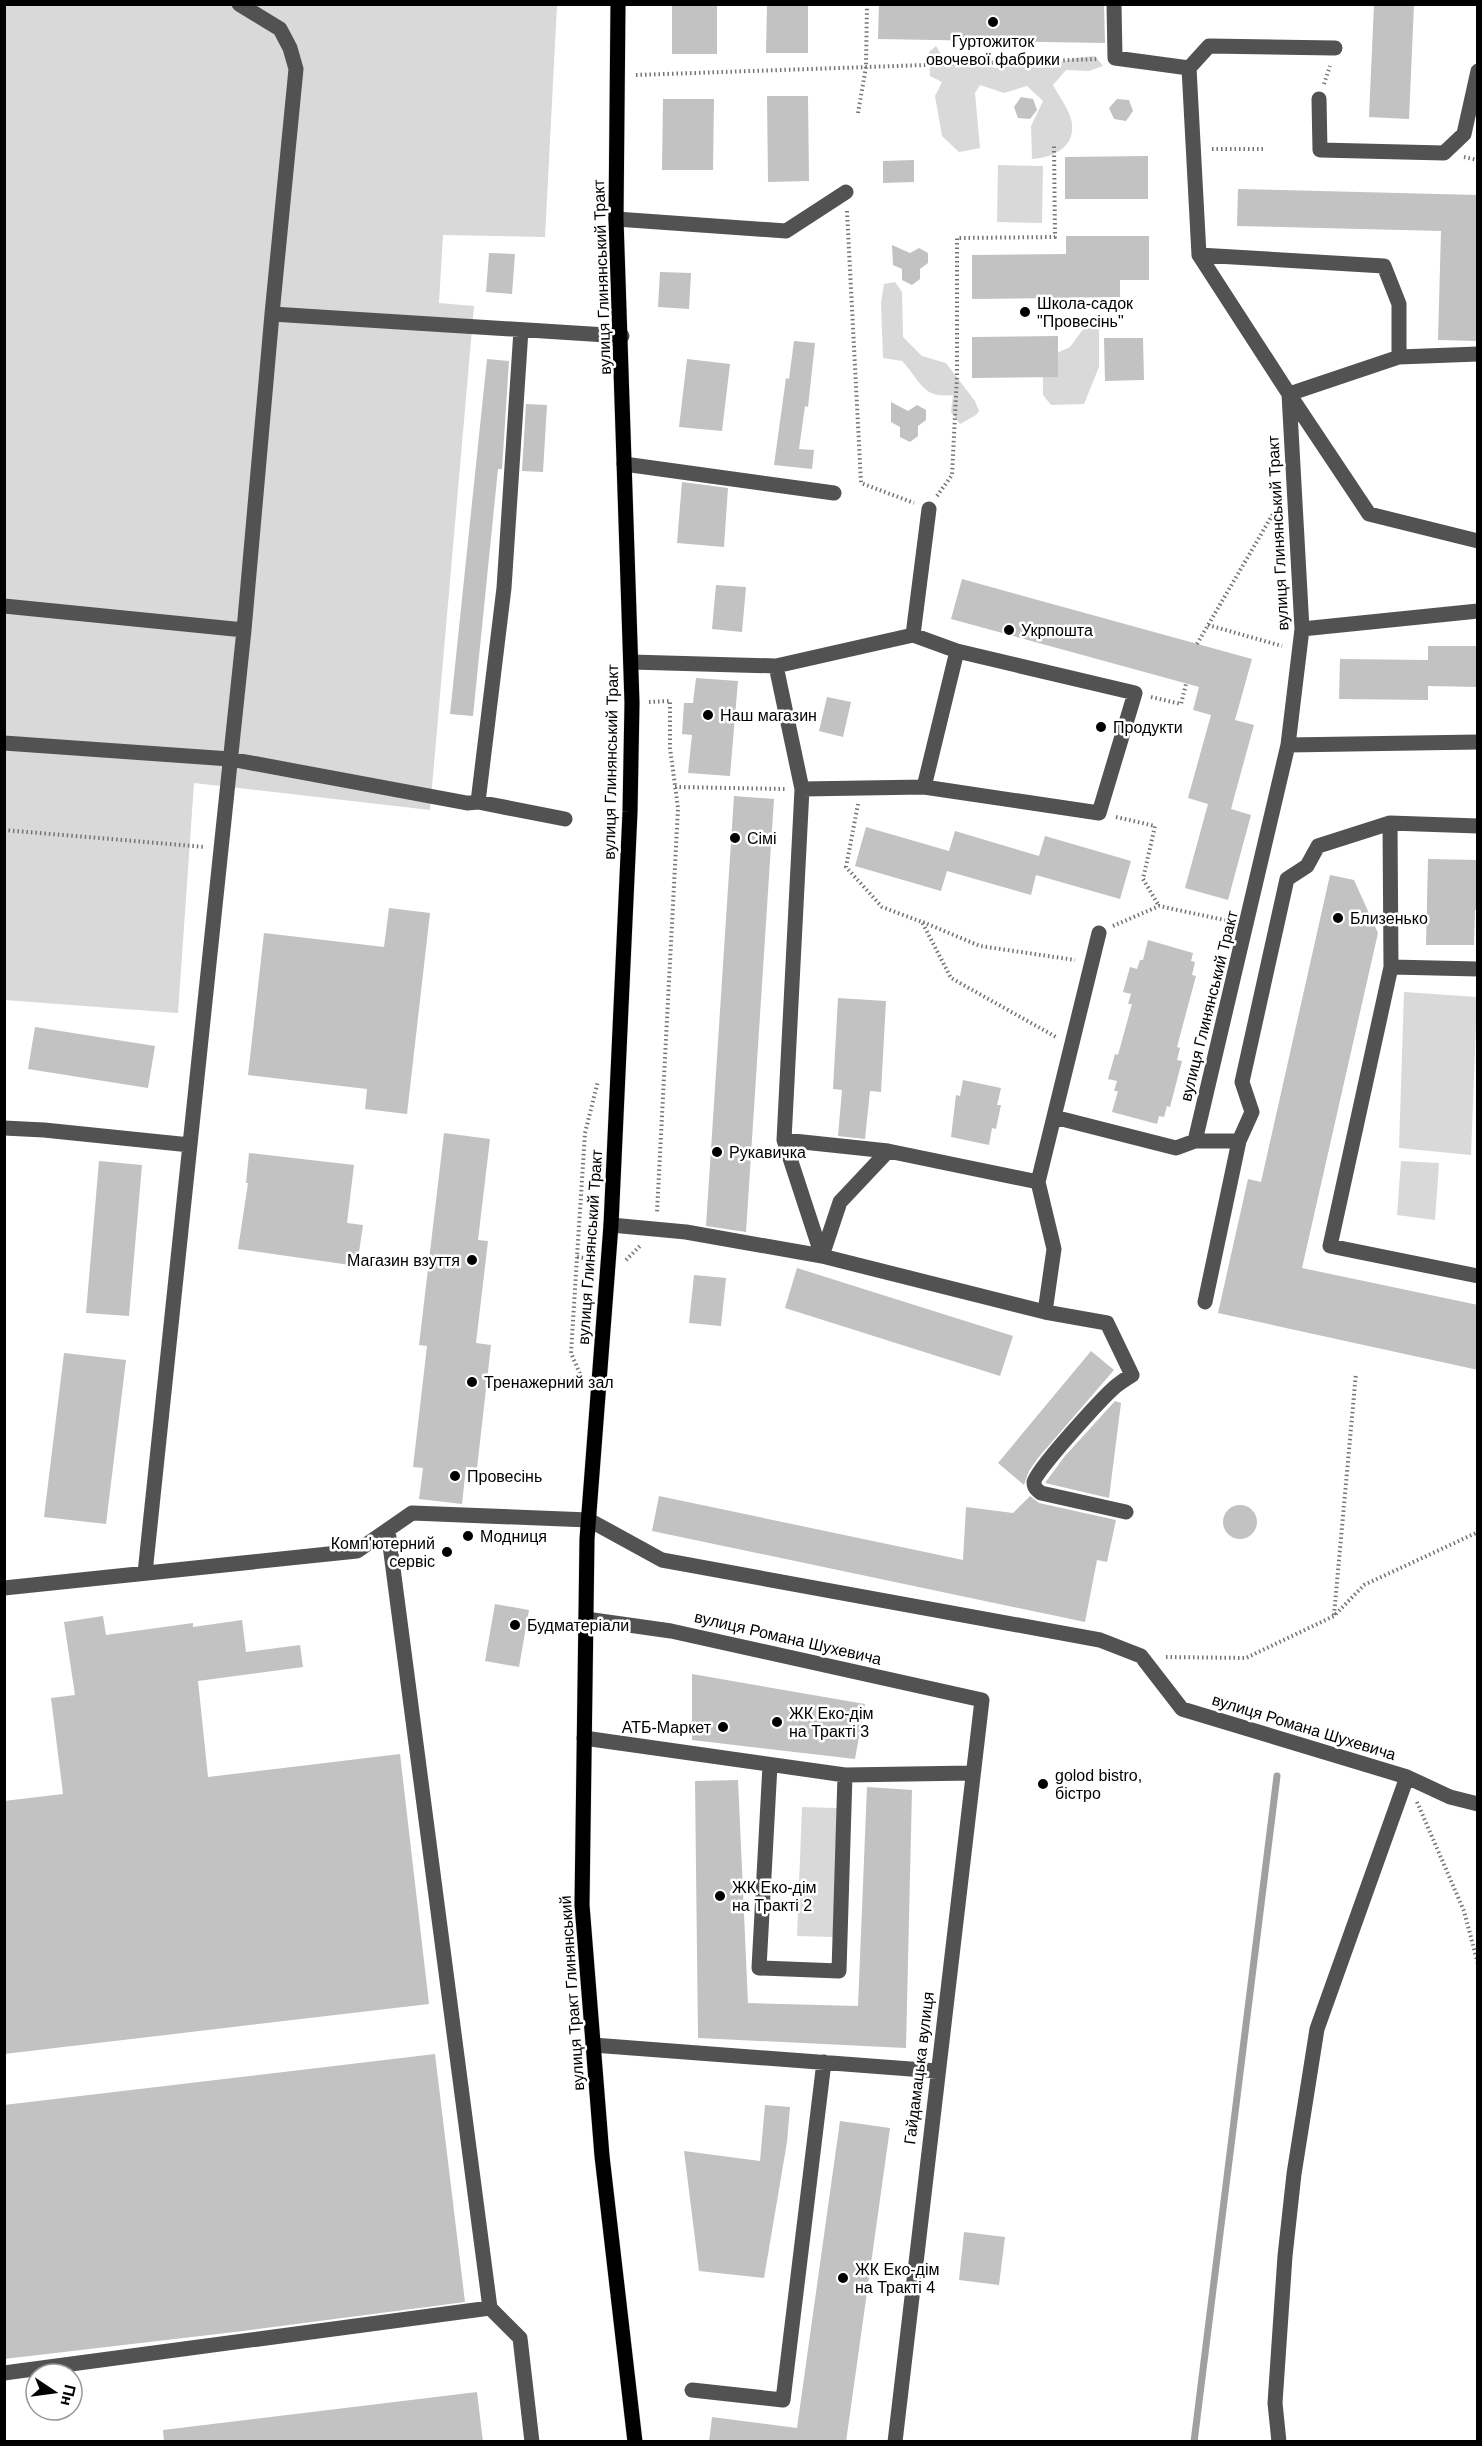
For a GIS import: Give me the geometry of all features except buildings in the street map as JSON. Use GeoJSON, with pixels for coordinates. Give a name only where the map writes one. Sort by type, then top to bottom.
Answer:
{"type":"FeatureCollection","features":[{"type":"Feature","properties":{"kind":"main road","name":"вулиця Глинянський Тракт"},"geometry":{"type":"LineString","coordinates":[[587,1539],[611,1225],[630,812],[631,662],[622,336],[616,219],[618,4]]}},
{"type":"Feature","properties":{"kind":"main road","name":"вулиця Тракт Глинянський"},"geometry":{"type":"LineString","coordinates":[[587,1539],[582,1905],[603,2168],[635,2442]]}},
{"type":"Feature","properties":{"kind":"street"},"geometry":{"type":"LineString","coordinates":[[145,1573],[243,630],[296,69],[290,48],[280,29],[239,4]]}},
{"type":"Feature","properties":{"kind":"street"},"geometry":{"type":"LineString","coordinates":[[1114,4],[1115,58],[1189,68]]}},
{"type":"Feature","properties":{"kind":"street"},"geometry":{"type":"LineString","coordinates":[[1335,48],[1209,46],[1189,68],[1198,255],[1384,266],[1399,304],[1399,357]]}},
{"type":"Feature","properties":{"kind":"street"},"geometry":{"type":"LineString","coordinates":[[1319,99],[1320,150],[1444,153],[1464,134],[1478,71]]}},
{"type":"Feature","properties":{"kind":"street"},"geometry":{"type":"LineString","coordinates":[[616,219],[786,231],[846,192]]}},
{"type":"Feature","properties":{"kind":"street","name":"вулиця Глинянський Тракт"},"geometry":{"type":"LineString","coordinates":[[1195,1141],[1288,745],[1302,629],[1289,394],[1198,255]]}},
{"type":"Feature","properties":{"kind":"street"},"geometry":{"type":"LineString","coordinates":[[272,314],[622,336]]}},
{"type":"Feature","properties":{"kind":"street"},"geometry":{"type":"LineString","coordinates":[[478,802],[504,588],[521,330]]}},
{"type":"Feature","properties":{"kind":"street"},"geometry":{"type":"LineString","coordinates":[[1478,354],[1399,357],[1289,394],[1369,514],[1478,541]]}},
{"type":"Feature","properties":{"kind":"street"},"geometry":{"type":"LineString","coordinates":[[624,464],[834,493]]}},
{"type":"Feature","properties":{"kind":"street"},"geometry":{"type":"LineString","coordinates":[[913,635],[928,509]]}},
{"type":"Feature","properties":{"kind":"street"},"geometry":{"type":"LineString","coordinates":[[4,606],[243,630]]}},
{"type":"Feature","properties":{"kind":"street"},"geometry":{"type":"LineString","coordinates":[[1302,629],[1478,611]]}},
{"type":"Feature","properties":{"kind":"street"},"geometry":{"type":"LineString","coordinates":[[631,662],[776,666],[913,635],[957,651],[1135,693],[1099,813],[924,787],[802,789]]}},
{"type":"Feature","properties":{"kind":"street"},"geometry":{"type":"LineString","coordinates":[[924,787],[957,651]]}},
{"type":"Feature","properties":{"kind":"street"},"geometry":{"type":"LineString","coordinates":[[776,666],[802,789],[784,1140],[822,1256]]}},
{"type":"Feature","properties":{"kind":"street"},"geometry":{"type":"LineString","coordinates":[[1288,745],[1478,742]]}},
{"type":"Feature","properties":{"kind":"street"},"geometry":{"type":"LineString","coordinates":[[4,743],[230,759],[565,819]]}},
{"type":"Feature","properties":{"kind":"street"},"geometry":{"type":"LineString","coordinates":[[1390,823],[1391,966],[1330,1246],[1478,1276]]}},
{"type":"Feature","properties":{"kind":"street"},"geometry":{"type":"LineString","coordinates":[[1205,1302],[1239,1141],[1252,1112],[1242,1082],[1287,879],[1307,866],[1318,846],[1390,823],[1478,826]]}},
{"type":"Feature","properties":{"kind":"street"},"geometry":{"type":"LineString","coordinates":[[1045,1312],[1054,1249],[1038,1182],[1099,933]]}},
{"type":"Feature","properties":{"kind":"street"},"geometry":{"type":"LineString","coordinates":[[1391,966],[1478,969]]}},
{"type":"Feature","properties":{"kind":"street"},"geometry":{"type":"LineString","coordinates":[[1054,1117],[1176,1148],[1195,1141],[1239,1141]]}},
{"type":"Feature","properties":{"kind":"street"},"geometry":{"type":"LineString","coordinates":[[4,1128],[190,1145]]}},
{"type":"Feature","properties":{"kind":"street"},"geometry":{"type":"LineString","coordinates":[[784,1140],[888,1152],[1038,1182]]}},
{"type":"Feature","properties":{"kind":"street"},"geometry":{"type":"LineString","coordinates":[[822,1256],[840,1202],[888,1152]]}},
{"type":"Feature","properties":{"kind":"street"},"geometry":{"type":"LineString","coordinates":[[611,1225],[686,1232],[822,1256],[1045,1312],[1107,1323],[1132,1375],[1116,1386],[1053,1455],[1034,1483],[1036,1489],[1041,1493],[1126,1512]]}},
{"type":"Feature","properties":{"kind":"street"},"geometry":{"type":"LineString","coordinates":[[4,1588],[357,1551],[412,1513],[589,1520],[662,1560],[1100,1641],[1141,1656]]}},
{"type":"Feature","properties":{"kind":"street"},"geometry":{"type":"LineString","coordinates":[[388,1530],[490,2308],[520,2338],[532,2442]]}},
{"type":"Feature","properties":{"kind":"street","name":"вулиця Романа Шухевича"},"geometry":{"type":"LineString","coordinates":[[586,1618],[671,1631],[981,1700]]}},
{"type":"Feature","properties":{"kind":"street","name":"вулиця Романа Шухевича"},"geometry":{"type":"LineString","coordinates":[[1141,1656],[1182,1709],[1407,1777],[1450,1797],[1478,1804]]}},
{"type":"Feature","properties":{"kind":"street","name":"Гайдамацька вулиця"},"geometry":{"type":"LineString","coordinates":[[894,2442],[981,1700]]}},
{"type":"Feature","properties":{"kind":"street"},"geometry":{"type":"LineString","coordinates":[[584,1738],[844,1775],[973,1773]]}},
{"type":"Feature","properties":{"kind":"street"},"geometry":{"type":"LineString","coordinates":[[770,1765],[759,1968],[839,1971],[844,1775]]}},
{"type":"Feature","properties":{"kind":"street"},"geometry":{"type":"LineString","coordinates":[[1279,2442],[1275,2403],[1285,2256],[1294,2174],[1317,2029],[1407,1777]]}},
{"type":"Feature","properties":{"kind":"street"},"geometry":{"type":"LineString","coordinates":[[593,2045],[937,2071]]}},
{"type":"Feature","properties":{"kind":"street"},"geometry":{"type":"LineString","coordinates":[[692,2390],[783,2400],[824,2062]]}},
{"type":"Feature","properties":{"kind":"street"},"geometry":{"type":"LineString","coordinates":[[4,2373],[490,2308]]}},
{"type":"Feature","properties":{"kind":"path"},"geometry":{"type":"LineString","coordinates":[[858,113],[866,67],[867,4]]}},
{"type":"Feature","properties":{"kind":"path"},"geometry":{"type":"LineString","coordinates":[[1319,99],[1335,48]]}},
{"type":"Feature","properties":{"kind":"path"},"geometry":{"type":"LineString","coordinates":[[629,75],[1115,58]]}},
{"type":"Feature","properties":{"kind":"path"},"geometry":{"type":"LineString","coordinates":[[846,192],[861,483],[928,509],[952,475],[957,376],[957,238],[1055,237],[1054,146]]}},
{"type":"Feature","properties":{"kind":"path"},"geometry":{"type":"LineString","coordinates":[[1193,149],[1266,149]]}},
{"type":"Feature","properties":{"kind":"path"},"geometry":{"type":"LineString","coordinates":[[1197,644],[1294,478]]}},
{"type":"Feature","properties":{"kind":"path"},"geometry":{"type":"LineString","coordinates":[[1208,625],[1300,651]]}},
{"type":"Feature","properties":{"kind":"path"},"geometry":{"type":"LineString","coordinates":[[1135,693],[1181,704],[1186,684]]}},
{"type":"Feature","properties":{"kind":"path"},"geometry":{"type":"LineString","coordinates":[[624,1263],[656,1229],[678,808],[670,748],[670,701],[648,702],[648,696]]}},
{"type":"Feature","properties":{"kind":"path"},"geometry":{"type":"LineString","coordinates":[[675,787],[802,789]]}},
{"type":"Feature","properties":{"kind":"path"},"geometry":{"type":"LineString","coordinates":[[861,789],[846,867],[882,907],[981,946],[1092,963]]}},
{"type":"Feature","properties":{"kind":"path"},"geometry":{"type":"LineString","coordinates":[[1099,813],[1155,826],[1143,879],[1159,906]]}},
{"type":"Feature","properties":{"kind":"path"},"geometry":{"type":"LineString","coordinates":[[4,830],[220,849]]}},
{"type":"Feature","properties":{"kind":"path"},"geometry":{"type":"LineString","coordinates":[[1099,933],[1159,906],[1247,925]]}},
{"type":"Feature","properties":{"kind":"path"},"geometry":{"type":"LineString","coordinates":[[922,922],[951,978],[1072,1046]]}},
{"type":"Feature","properties":{"kind":"path"},"geometry":{"type":"LineString","coordinates":[[580,1212],[585,1133]]}},
{"type":"Feature","properties":{"kind":"path"},"geometry":{"type":"LineString","coordinates":[[577,1257],[571,1353],[581,1376]]}},
{"type":"Feature","properties":{"kind":"path"},"geometry":{"type":"LineString","coordinates":[[1334,1616],[1356,1373]]}},
{"type":"Feature","properties":{"kind":"path"},"geometry":{"type":"LineString","coordinates":[[1141,1656],[1246,1658],[1334,1616],[1364,1586],[1478,1532]]}},
{"type":"Feature","properties":{"kind":"path"},"geometry":{"type":"LineString","coordinates":[[1407,1777],[1464,1911],[1478,1964]]}},
{"type":"Feature","properties":{"kind":"shaded area"},"geometry":{"type":"Polygon","coordinates":[[[4,5],[557,5],[545,237],[443,235],[439,303],[474,306],[430,810],[194,783],[178,1013],[5,1000],[4,5]]]}},
{"type":"Feature","properties":{"kind":"shaded area"},"geometry":{"type":"Polygon","coordinates":[[[936,46],[942,56],[966,57],[995,68],[1021,64],[1039,68],[1076,58],[1095,56],[1103,66],[1089,71],[1066,70],[1053,85],[1068,111],[1072,128],[1068,143],[1056,153],[1032,159],[1031,126],[1043,101],[1027,86],[1004,93],[980,85],[975,93],[980,148],[959,152],[942,136],[935,96],[942,82],[930,76],[929,52],[936,46]]]}},
{"type":"Feature","properties":{"kind":"shaded area"},"geometry":{"type":"Polygon","coordinates":[[[998,165],[1043,166],[1042,223],[997,222],[998,165]]]}},
{"type":"Feature","properties":{"kind":"shaded area"},"geometry":{"type":"Polygon","coordinates":[[[895,282],[902,292],[903,337],[922,356],[946,363],[975,401],[979,411],[960,424],[951,412],[953,395],[943,396],[928,391],[902,361],[883,358],[881,303],[884,284],[895,282]]]}},
{"type":"Feature","properties":{"kind":"shaded area"},"geometry":{"type":"Polygon","coordinates":[[[1089,321],[1099,324],[1099,367],[1084,404],[1051,405],[1043,395],[1043,376],[1055,354],[1070,347],[1089,321]]]}},
{"type":"Feature","properties":{"kind":"shaded area"},"geometry":{"type":"Polygon","coordinates":[[[1404,992],[1477,997],[1471,1155],[1399,1148],[1404,992]]]}},
{"type":"Feature","properties":{"kind":"shaded area"},"geometry":{"type":"Polygon","coordinates":[[[1401,1161],[1439,1163],[1435,1220],[1397,1215],[1401,1161]]]}},
{"type":"Feature","properties":{"kind":"shaded area"},"geometry":{"type":"Polygon","coordinates":[[[802,1807],[837,1808],[833,1937],[797,1936],[802,1807]]]}},
{"type":"Feature","properties":{"kind":"waterway"},"geometry":{"type":"LineString","coordinates":[[1194,2442],[1277,1776]]}},
{"type":"Feature","properties":{"kind":"place","name":"Гуртожиток овочевої фабрики"},"geometry":{"type":"Point","coordinates":[993,22]}},
{"type":"Feature","properties":{"kind":"place","name":"Школа-садок \"Провесінь\""},"geometry":{"type":"Point","coordinates":[1025,312]}},
{"type":"Feature","properties":{"kind":"place","name":"Укрпошта"},"geometry":{"type":"Point","coordinates":[1009,630]}},
{"type":"Feature","properties":{"kind":"place","name":"Наш магазин"},"geometry":{"type":"Point","coordinates":[708,715]}},
{"type":"Feature","properties":{"kind":"place","name":"Продукти"},"geometry":{"type":"Point","coordinates":[1101,727]}},
{"type":"Feature","properties":{"kind":"place","name":"Сімі"},"geometry":{"type":"Point","coordinates":[735,838]}},
{"type":"Feature","properties":{"kind":"place","name":"Близенько"},"geometry":{"type":"Point","coordinates":[1338,918]}},
{"type":"Feature","properties":{"kind":"place","name":"Рукавичка"},"geometry":{"type":"Point","coordinates":[717,1152]}},
{"type":"Feature","properties":{"kind":"place","name":"Магазин взуття"},"geometry":{"type":"Point","coordinates":[472,1260]}},
{"type":"Feature","properties":{"kind":"place","name":"Тренажерний зал"},"geometry":{"type":"Point","coordinates":[472,1382]}},
{"type":"Feature","properties":{"kind":"place","name":"Провесінь"},"geometry":{"type":"Point","coordinates":[455,1476]}},
{"type":"Feature","properties":{"kind":"place","name":"Модниця"},"geometry":{"type":"Point","coordinates":[468,1536]}},
{"type":"Feature","properties":{"kind":"place","name":"Комп'ютерний сервіс"},"geometry":{"type":"Point","coordinates":[447,1552]}},
{"type":"Feature","properties":{"kind":"place","name":"Будматеріали"},"geometry":{"type":"Point","coordinates":[515,1625]}},
{"type":"Feature","properties":{"kind":"place","name":"ЖК Еко-дім на Тракті 3"},"geometry":{"type":"Point","coordinates":[777,1722]}},
{"type":"Feature","properties":{"kind":"place","name":"АТБ-Маркет"},"geometry":{"type":"Point","coordinates":[723,1727]}},
{"type":"Feature","properties":{"kind":"place","name":"golod bistro, бістро"},"geometry":{"type":"Point","coordinates":[1043,1784]}},
{"type":"Feature","properties":{"kind":"place","name":"ЖК Еко-дім на Тракті 2"},"geometry":{"type":"Point","coordinates":[720,1896]}},
{"type":"Feature","properties":{"kind":"place","name":"ЖК Еко-дім на Тракті 4"},"geometry":{"type":"Point","coordinates":[843,2278]}}]}
